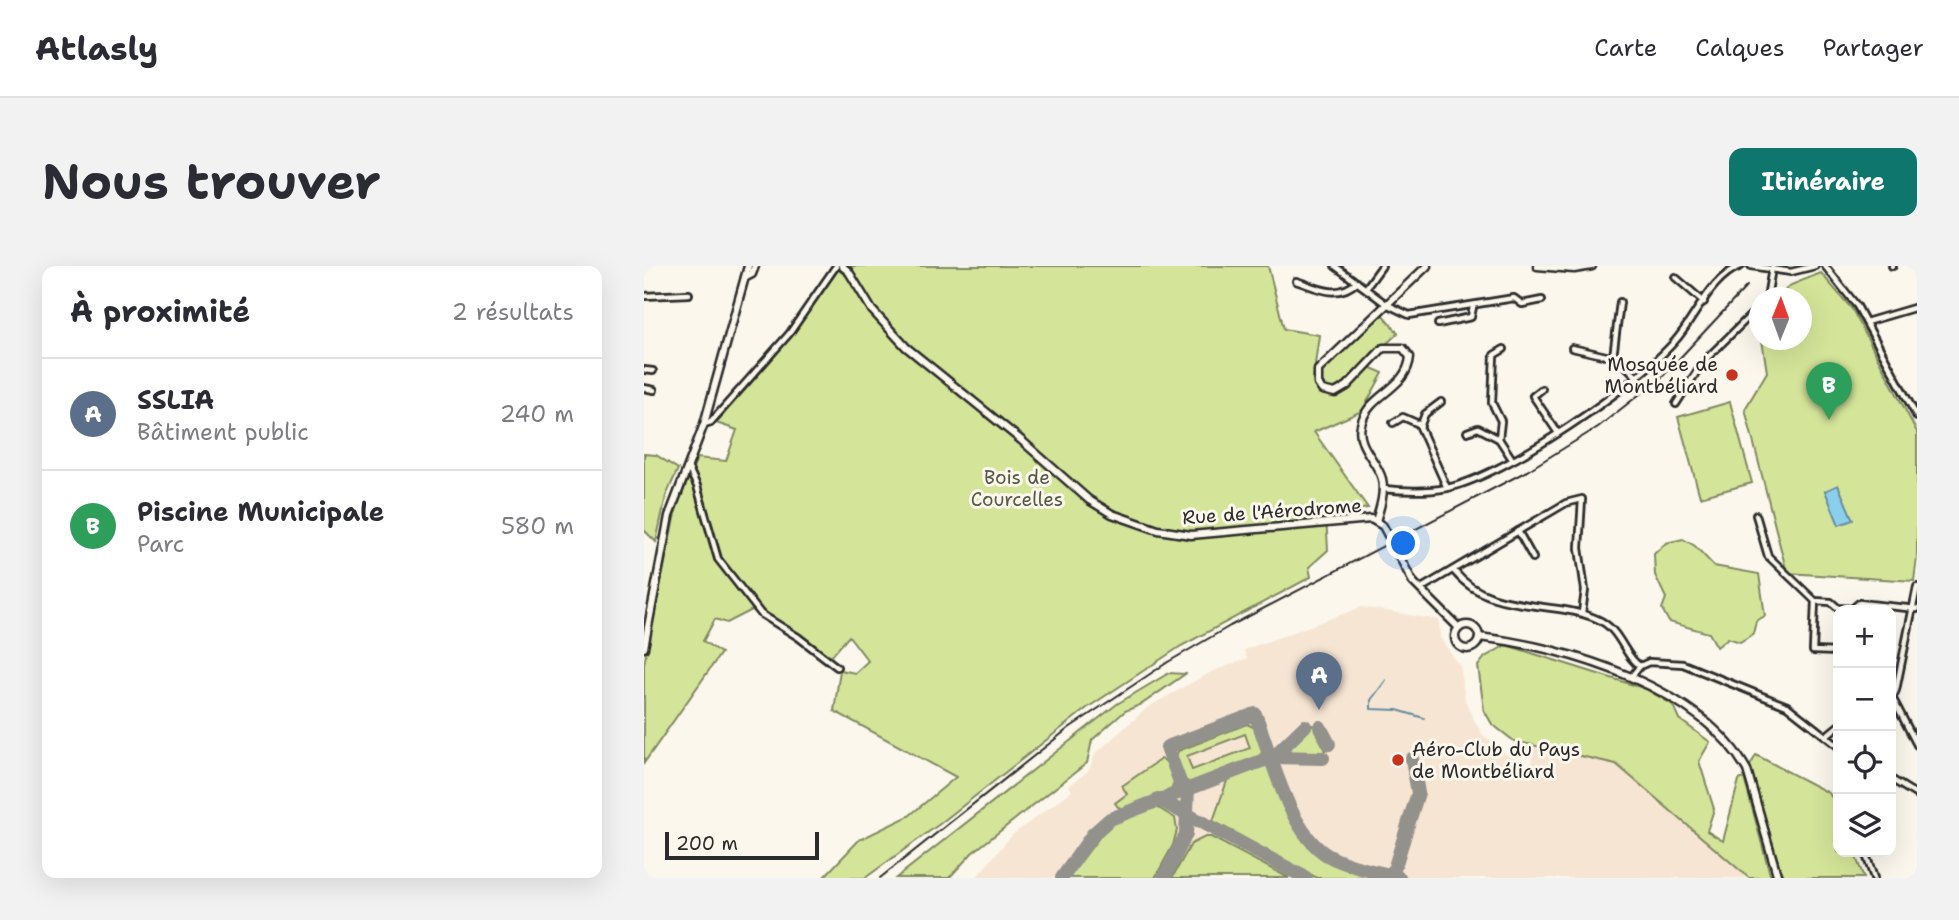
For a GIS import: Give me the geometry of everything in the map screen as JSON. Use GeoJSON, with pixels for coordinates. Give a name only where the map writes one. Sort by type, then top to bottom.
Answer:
{"type":"FeatureCollection","features":[{"type":"Feature","properties":{"kind":"street"},"geometry":{"type":"LineString","coordinates":[[644,648],[669,516],[707,423],[748,266]]}},
{"type":"Feature","properties":{"kind":"street"},"geometry":{"type":"LineString","coordinates":[[745,278],[752,274],[755,266]]}},
{"type":"Feature","properties":{"kind":"street"},"geometry":{"type":"LineString","coordinates":[[707,423],[789,334],[836,266]]}},
{"type":"Feature","properties":{"kind":"street","name":"Rue de l'Aérodrome"},"geometry":{"type":"LineString","coordinates":[[842,266],[872,310],[906,347],[1021,440],[1088,500],[1120,518],[1158,530],[1191,535],[1350,519],[1376,521],[1383,526],[1419,589],[1459,628]]}},
{"type":"Feature","properties":{"kind":"street"},"geometry":{"type":"LineString","coordinates":[[1335,266],[1386,304],[1409,315],[1473,307],[1514,298],[1522,304],[1542,300]]}},
{"type":"Feature","properties":{"kind":"street"},"geometry":{"type":"LineString","coordinates":[[1366,288],[1382,266]]}},
{"type":"Feature","properties":{"kind":"street"},"geometry":{"type":"LineString","coordinates":[[1376,521],[1382,489],[1380,475],[1362,441],[1361,425],[1372,405],[1407,372],[1410,357],[1397,346],[1383,348],[1342,391],[1327,393],[1321,390],[1317,377],[1327,359],[1427,266]]}},
{"type":"Feature","properties":{"kind":"street"},"geometry":{"type":"LineString","coordinates":[[1537,266],[1574,269],[1592,266]]}},
{"type":"Feature","properties":{"kind":"street"},"geometry":{"type":"LineString","coordinates":[[1382,489],[1447,488],[1512,459],[1558,433],[1637,377],[1674,343],[1724,275],[1741,266]]}},
{"type":"Feature","properties":{"kind":"street"},"geometry":{"type":"LineString","coordinates":[[1751,266],[1800,272],[1815,266]]}},
{"type":"Feature","properties":{"kind":"street"},"geometry":{"type":"LineString","coordinates":[[1825,266],[1853,299],[1917,416]]}},
{"type":"Feature","properties":{"kind":"street"},"geometry":{"type":"LineString","coordinates":[[1769,287],[1772,268]]}},
{"type":"Feature","properties":{"kind":"street"},"geometry":{"type":"LineString","coordinates":[[1675,277],[1704,302]]}},
{"type":"Feature","properties":{"kind":"street"},"geometry":{"type":"LineString","coordinates":[[1296,281],[1333,292],[1349,289],[1357,282]]}},
{"type":"Feature","properties":{"kind":"street"},"geometry":{"type":"LineString","coordinates":[[644,296],[689,294]]}},
{"type":"Feature","properties":{"kind":"street"},"geometry":{"type":"LineString","coordinates":[[1613,357],[1620,302]]}},
{"type":"Feature","properties":{"kind":"street"},"geometry":{"type":"LineString","coordinates":[[1438,324],[1471,317],[1473,307]]}},
{"type":"Feature","properties":{"kind":"street"},"geometry":{"type":"LineString","coordinates":[[1866,322],[1917,307]]}},
{"type":"Feature","properties":{"kind":"street"},"geometry":{"type":"LineString","coordinates":[[1676,404],[1703,362],[1749,317]]}},
{"type":"Feature","properties":{"kind":"street"},"geometry":{"type":"LineString","coordinates":[[1572,348],[1623,361],[1637,377]]}},
{"type":"Feature","properties":{"kind":"street"},"geometry":{"type":"LineString","coordinates":[[1499,439],[1501,421],[1492,402],[1494,355],[1504,349]]}},
{"type":"Feature","properties":{"kind":"street"},"geometry":{"type":"LineString","coordinates":[[644,370],[653,372]]}},
{"type":"Feature","properties":{"kind":"street"},"geometry":{"type":"LineString","coordinates":[[644,388],[654,390]]}},
{"type":"Feature","properties":{"kind":"street"},"geometry":{"type":"LineString","coordinates":[[1542,389],[1533,396],[1558,433]]}},
{"type":"Feature","properties":{"kind":"street"},"geometry":{"type":"LineString","coordinates":[[1441,402],[1424,414],[1421,425],[1423,437],[1447,488]]}},
{"type":"Feature","properties":{"kind":"street"},"geometry":{"type":"LineString","coordinates":[[1393,423],[1403,417],[1421,425]]}},
{"type":"Feature","properties":{"kind":"street"},"geometry":{"type":"LineString","coordinates":[[1467,432],[1478,428],[1499,439],[1512,459]]}},
{"type":"Feature","properties":{"kind":"street"},"geometry":{"type":"LineString","coordinates":[[688,467],[697,486],[718,559],[761,614],[838,667]]}},
{"type":"Feature","properties":{"kind":"street"},"geometry":{"type":"LineString","coordinates":[[1419,589],[1454,571],[1566,503],[1582,499],[1580,548],[1585,590],[1582,614]]}},
{"type":"Feature","properties":{"kind":"street"},"geometry":{"type":"LineString","coordinates":[[1756,515],[1768,556],[1815,601],[1834,605]]}},
{"type":"Feature","properties":{"kind":"street"},"geometry":{"type":"LineString","coordinates":[[1518,531],[1532,558]]}},
{"type":"Feature","properties":{"kind":"street"},"geometry":{"type":"LineString","coordinates":[[1454,571],[1468,585],[1486,594],[1600,620],[1613,630],[1624,643],[1633,662],[1640,666]]}},
{"type":"Feature","properties":{"kind":"street"},"geometry":{"type":"LineString","coordinates":[[1896,684],[1915,609],[1917,587]]}},
{"type":"Feature","properties":{"kind":"street"},"geometry":{"type":"LineString","coordinates":[[1815,601],[1813,651],[1833,652]]}},
{"type":"Feature","properties":{"kind":"street"},"geometry":{"type":"LineString","coordinates":[[1896,608],[1915,609]]}},
{"type":"Feature","properties":{"kind":"street"},"geometry":{"type":"LineString","coordinates":[[1470,625],[1476,629],[1479,637],[1473,647],[1462,647],[1455,637],[1459,628],[1470,625]]}},
{"type":"Feature","properties":{"kind":"street"},"geometry":{"type":"LineString","coordinates":[[1479,637],[1520,642],[1632,676],[1673,698],[1708,725],[1738,754],[1752,785],[1778,878]]}},
{"type":"Feature","properties":{"kind":"street"},"geometry":{"type":"LineString","coordinates":[[1632,676],[1640,666],[1656,662],[1683,664],[1787,706],[1833,741]]}},
{"type":"Feature","properties":{"kind":"street"},"geometry":{"type":"LineString","coordinates":[[1896,707],[1917,745]]}},
{"type":"Feature","properties":{"kind":"street"},"geometry":{"type":"LineString","coordinates":[[1827,736],[1833,731]]}},
{"type":"Feature","properties":{"kind":"street"},"geometry":{"type":"LineString","coordinates":[[1896,782],[1917,795]]}},
{"type":"Feature","properties":{"kind":"street"},"geometry":{"type":"LineString","coordinates":[[1867,857],[1874,878]]}},
{"type":"Feature","properties":{"kind":"shaded area"},"geometry":{"type":"Polygon","coordinates":[[[1362,607],[1439,620],[1440,638],[1460,666],[1465,700],[1474,720],[1483,735],[1506,754],[1530,766],[1535,747],[1616,764],[1749,878],[976,878],[1012,835],[1072,791],[1069,786],[1089,770],[1095,754],[1148,707],[1213,671],[1247,659],[1244,650],[1362,607]]]}},
{"type":"Feature","properties":{"kind":"green space","name":"Bois de Courcelles"},"geometry":{"type":"Polygon","coordinates":[[[851,266],[1268,266],[1284,329],[1319,335],[1313,379],[1382,314],[1398,333],[1364,365],[1383,373],[1362,411],[1314,432],[1368,508],[1326,515],[1328,550],[1309,567],[1311,577],[1181,646],[1087,708],[941,823],[865,878],[823,878],[859,840],[909,816],[956,777],[834,711],[840,670],[855,673],[868,661],[849,636],[830,658],[756,608],[727,623],[715,619],[703,641],[721,653],[644,763],[644,664],[676,509],[697,458],[726,461],[737,430],[716,423],[792,336],[838,270],[847,276],[851,266]]]}},
{"type":"Feature","properties":{"kind":"green space"},"geometry":{"type":"Polygon","coordinates":[[[1821,273],[1852,309],[1917,432],[1917,557],[1914,581],[1787,573],[1745,409],[1767,372],[1764,350],[1812,350],[1812,287],[1789,287],[1821,273]]]}},
{"type":"Feature","properties":{"kind":"green space"},"geometry":{"type":"Polygon","coordinates":[[[1730,402],[1752,483],[1700,497],[1678,417],[1730,402]]]}},
{"type":"Feature","properties":{"kind":"green space"},"geometry":{"type":"Polygon","coordinates":[[[644,454],[656,455],[678,469],[666,496],[656,542],[644,530],[644,454]]]}},
{"type":"Feature","properties":{"kind":"green space"},"geometry":{"type":"Polygon","coordinates":[[[1683,539],[1695,546],[1714,566],[1759,574],[1765,616],[1756,621],[1753,634],[1740,642],[1728,638],[1717,647],[1709,633],[1669,622],[1662,609],[1666,598],[1655,575],[1654,554],[1666,543],[1683,539]]]}},
{"type":"Feature","properties":{"kind":"green space"},"geometry":{"type":"Polygon","coordinates":[[[1506,645],[1646,689],[1673,705],[1679,719],[1710,742],[1699,761],[1714,809],[1707,831],[1723,841],[1739,780],[1744,778],[1771,878],[1749,878],[1616,764],[1514,741],[1492,724],[1484,710],[1478,666],[1485,657],[1506,645]]]}},
{"type":"Feature","properties":{"kind":"green space"},"geometry":{"type":"Polygon","coordinates":[[[1169,673],[1185,674],[1142,704],[1125,711],[1092,740],[1087,763],[972,853],[949,878],[896,878],[1117,704],[1169,673]]]}},
{"type":"Feature","properties":{"kind":"green space"},"geometry":{"type":"Polygon","coordinates":[[[1247,724],[1257,729],[1265,750],[1261,757],[1190,784],[1183,781],[1175,760],[1178,751],[1247,724]],[[1245,734],[1187,756],[1192,770],[1250,748],[1245,734]]]}},
{"type":"Feature","properties":{"kind":"green space"},"geometry":{"type":"Polygon","coordinates":[[[1313,725],[1317,726],[1328,744],[1323,754],[1282,752],[1313,725]]]}},
{"type":"Feature","properties":{"kind":"green space"},"geometry":{"type":"Polygon","coordinates":[[[1756,755],[1829,793],[1833,800],[1833,857],[1856,857],[1864,878],[1783,878],[1750,766],[1756,755]]]}},
{"type":"Feature","properties":{"kind":"green space"},"geometry":{"type":"Polygon","coordinates":[[[1161,759],[1172,771],[1174,789],[1124,809],[1118,807],[1115,803],[1127,794],[1122,786],[1161,759]]]}},
{"type":"Feature","properties":{"kind":"green space"},"geometry":{"type":"Polygon","coordinates":[[[1268,765],[1292,819],[1310,846],[1333,862],[1385,878],[1317,878],[1213,821],[1228,778],[1268,765]]]}},
{"type":"Feature","properties":{"kind":"green space"},"geometry":{"type":"Polygon","coordinates":[[[1155,806],[1175,818],[1177,830],[1173,845],[1155,878],[1068,878],[1108,826],[1155,806]]]}},
{"type":"Feature","properties":{"kind":"green space"},"geometry":{"type":"Polygon","coordinates":[[[1211,837],[1289,878],[1172,878],[1191,844],[1211,837]]]}},
{"type":"Feature","properties":{"kind":"water"},"geometry":{"type":"Polygon","coordinates":[[[1838,485],[1853,520],[1839,525],[1825,491],[1838,485]]]}},
{"type":"Feature","properties":{"kind":"waterway"},"geometry":{"type":"LineString","coordinates":[[1386,680],[1371,700],[1371,709],[1397,710],[1424,718]]}},
{"type":"Feature","properties":{"kind":"taxiway"},"geometry":{"type":"LineString","coordinates":[[1177,792],[1180,782],[1167,747],[1255,714],[1283,791],[1302,829],[1313,844],[1344,863],[1399,878]]}},
{"type":"Feature","properties":{"kind":"taxiway"},"geometry":{"type":"LineString","coordinates":[[1274,756],[1305,726]]}},
{"type":"Feature","properties":{"kind":"taxiway"},"geometry":{"type":"LineString","coordinates":[[1320,727],[1329,744]]}},
{"type":"Feature","properties":{"kind":"taxiway"},"geometry":{"type":"LineString","coordinates":[[1062,878],[1093,834],[1110,819],[1264,760],[1269,752]]}},
{"type":"Feature","properties":{"kind":"taxiway"},"geometry":{"type":"LineString","coordinates":[[1271,757],[1323,758]]}},
{"type":"Feature","properties":{"kind":"taxiway"},"geometry":{"type":"LineString","coordinates":[[1392,876],[1418,793],[1412,759]]}},
{"type":"Feature","properties":{"kind":"taxiway"},"geometry":{"type":"LineString","coordinates":[[1164,878],[1186,834],[1188,788],[1183,786]]}},
{"type":"Feature","properties":{"kind":"taxiway"},"geometry":{"type":"LineString","coordinates":[[1158,799],[1306,878]]}},
{"type":"Feature","properties":{"kind":"railway"},"geometry":{"type":"LineString","coordinates":[[880,878],[1069,728],[1168,662],[1230,626],[1527,471],[1598,427],[1663,376],[1747,286]]}},
{"type":"Feature","properties":{"kind":"place","name":"Mosquée de Montbéliard"},"geometry":{"type":"Point","coordinates":[1732,375]}},
{"type":"Feature","properties":{"kind":"place","name":"Piscine Municipale"},"geometry":{"type":"Point","coordinates":[1829,420]}},
{"type":"Feature","properties":{"kind":"place","name":"SSLIA"},"geometry":{"type":"Point","coordinates":[1319,710]}},
{"type":"Feature","properties":{"kind":"place","name":"Aéro-Club du Pays de Montbéliard"},"geometry":{"type":"Point","coordinates":[1398,760]}}]}
